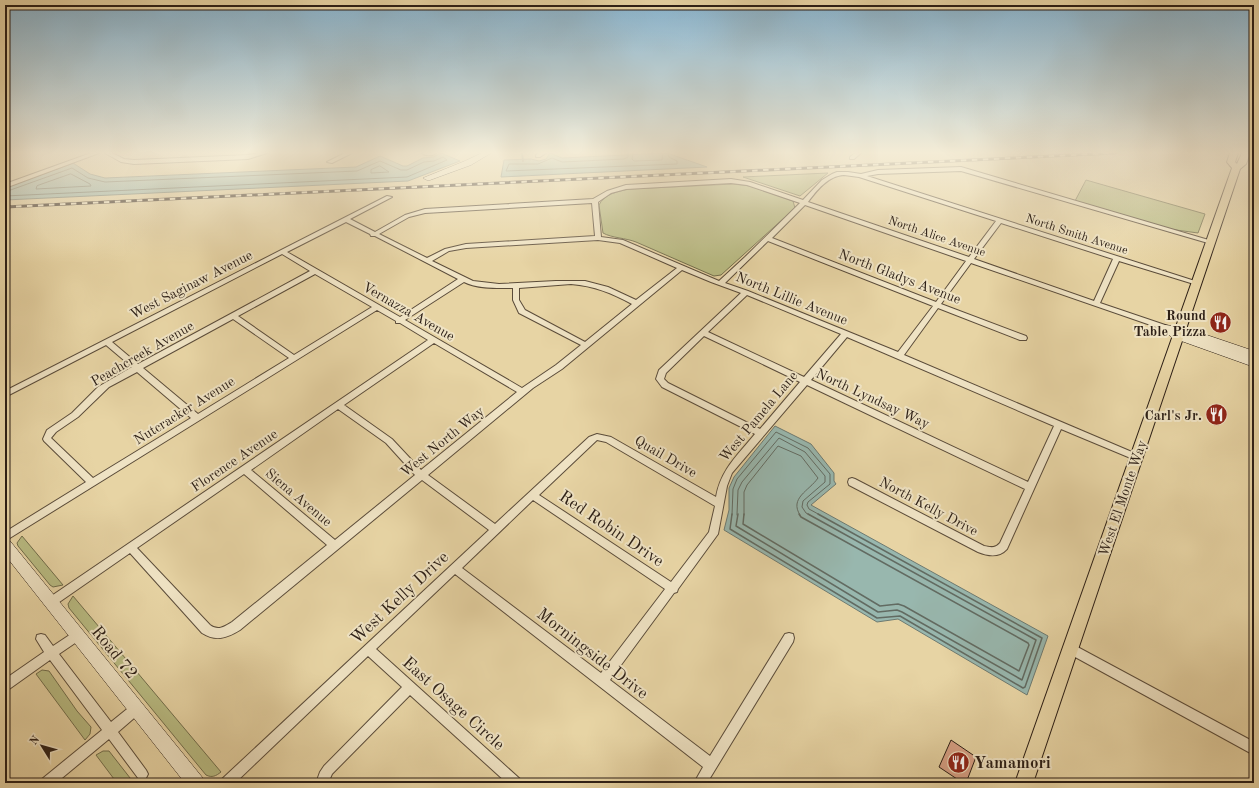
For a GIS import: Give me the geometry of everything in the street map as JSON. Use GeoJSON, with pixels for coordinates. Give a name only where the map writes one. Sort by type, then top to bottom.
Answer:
{"type":"FeatureCollection","features":[{"type":"Feature","properties":{"kind":"main road","name":"West El Monte Way"},"geometry":{"type":"LineString","coordinates":[[1024,783],[1228,190]]}},
{"type":"Feature","properties":{"kind":"street","name":"North Alice Avenue"},"geometry":{"type":"LineString","coordinates":[[595,201],[605,193],[616,190]]}},
{"type":"Feature","properties":{"kind":"street","name":"North Alice Avenue"},"geometry":{"type":"LineString","coordinates":[[771,190],[1165,328]]}},
{"type":"Feature","properties":{"kind":"street"},"geometry":{"type":"LineString","coordinates":[[720,283],[768,239],[799,209],[804,201],[817,190]]}},
{"type":"Feature","properties":{"kind":"street","name":"North Smith Avenue"},"geometry":{"type":"LineString","coordinates":[[903,190],[1196,283]]}},
{"type":"Feature","properties":{"kind":"street"},"geometry":{"type":"LineString","coordinates":[[1034,190],[1210,242]]}},
{"type":"Feature","properties":{"kind":"street","name":"West Saginaw Avenue"},"geometry":{"type":"LineString","coordinates":[[5,394],[389,197]]}},
{"type":"Feature","properties":{"kind":"street"},"geometry":{"type":"LineString","coordinates":[[373,235],[407,216],[424,211],[595,201],[598,238]]}},
{"type":"Feature","properties":{"kind":"street"},"geometry":{"type":"LineString","coordinates":[[345,219],[373,235],[462,280],[481,286],[516,286],[575,282],[604,288],[636,303]]}},
{"type":"Feature","properties":{"kind":"street"},"geometry":{"type":"LineString","coordinates":[[899,356],[999,221]]}},
{"type":"Feature","properties":{"kind":"street","name":"North Lillie Avenue"},"geometry":{"type":"LineString","coordinates":[[426,261],[447,250],[466,246],[598,238],[615,240],[846,333],[1136,457]]}},
{"type":"Feature","properties":{"kind":"street","name":"North Gladys Avenue"},"geometry":{"type":"LineString","coordinates":[[768,239],[1023,338]]}},
{"type":"Feature","properties":{"kind":"street","name":"Vernazza Avenue"},"geometry":{"type":"LineString","coordinates":[[283,252],[523,392]]}},
{"type":"Feature","properties":{"kind":"street"},"geometry":{"type":"LineString","coordinates":[[1096,303],[1117,258]]}},
{"type":"Feature","properties":{"kind":"street","name":"West North Way"},"geometry":{"type":"LineString","coordinates":[[130,548],[211,633],[218,635],[236,626],[523,392],[559,367],[682,267]]}},
{"type":"Feature","properties":{"kind":"street","name":"Peachcreek Avenue"},"geometry":{"type":"LineString","coordinates":[[91,482],[50,442],[48,436],[51,432],[76,415],[98,391],[315,271]]}},
{"type":"Feature","properties":{"kind":"street"},"geometry":{"type":"LineString","coordinates":[[400,321],[462,280]]}},
{"type":"Feature","properties":{"kind":"street"},"geometry":{"type":"LineString","coordinates":[[516,286],[516,300],[522,311],[586,345]]}},
{"type":"Feature","properties":{"kind":"street"},"geometry":{"type":"LineString","coordinates":[[746,292],[662,372],[660,379],[665,385],[761,433]]}},
{"type":"Feature","properties":{"kind":"street","name":"Nutcracker Avenue"},"geometry":{"type":"LineString","coordinates":[[5,537],[91,482],[377,307]]}},
{"type":"Feature","properties":{"kind":"street"},"geometry":{"type":"LineString","coordinates":[[234,316],[294,358]]}},
{"type":"Feature","properties":{"kind":"street"},"geometry":{"type":"LineString","coordinates":[[1165,328],[1254,363]]}},
{"type":"Feature","properties":{"kind":"street","name":"North Lyndsay Way"},"geometry":{"type":"LineString","coordinates":[[704,333],[1030,487]]}},
{"type":"Feature","properties":{"kind":"street","name":"West Pamela Lane"},"geometry":{"type":"LineString","coordinates":[[602,681],[714,534],[718,522],[720,491],[729,471],[846,333]]}},
{"type":"Feature","properties":{"kind":"street"},"geometry":{"type":"LineString","coordinates":[[1178,333],[1254,354]]}},
{"type":"Feature","properties":{"kind":"street","name":"Florence Avenue"},"geometry":{"type":"LineString","coordinates":[[50,602],[339,406],[433,340]]}},
{"type":"Feature","properties":{"kind":"street"},"geometry":{"type":"LineString","coordinates":[[107,342],[197,418]]}},
{"type":"Feature","properties":{"kind":"street"},"geometry":{"type":"LineString","coordinates":[[339,406],[389,441],[409,464],[422,475],[495,530]]}},
{"type":"Feature","properties":{"kind":"street"},"geometry":{"type":"LineString","coordinates":[[1030,487],[1059,424]]}},
{"type":"Feature","properties":{"kind":"street","name":"Quail Drive"},"geometry":{"type":"LineString","coordinates":[[597,436],[608,439],[720,504]]}},
{"type":"Feature","properties":{"kind":"street","name":"West Kelly Drive"},"geometry":{"type":"LineString","coordinates":[[226,783],[532,495],[597,436]]}},
{"type":"Feature","properties":{"kind":"street","name":"Siena Avenue"},"geometry":{"type":"LineString","coordinates":[[245,470],[335,546]]}},
{"type":"Feature","properties":{"kind":"street","name":"North Kelly Drive"},"geometry":{"type":"LineString","coordinates":[[852,482],[981,549],[995,552],[1001,550],[1004,546],[1030,487]]}},
{"type":"Feature","properties":{"kind":"street","name":"Red Robin Drive"},"geometry":{"type":"LineString","coordinates":[[532,495],[673,588]]}},
{"type":"Feature","properties":{"kind":"street","name":"Road 72"},"geometry":{"type":"LineString","coordinates":[[5,545],[196,783]]}},
{"type":"Feature","properties":{"kind":"street","name":"Morningside Drive"},"geometry":{"type":"LineString","coordinates":[[455,568],[712,765]]}},
{"type":"Feature","properties":{"kind":"street"},"geometry":{"type":"LineString","coordinates":[[5,686],[77,634]]}},
{"type":"Feature","properties":{"kind":"street"},"geometry":{"type":"LineString","coordinates":[[700,783],[789,638]]}},
{"type":"Feature","properties":{"kind":"street"},"geometry":{"type":"LineString","coordinates":[[41,639],[142,774]]}},
{"type":"Feature","properties":{"kind":"street"},"geometry":{"type":"LineString","coordinates":[[1070,648],[1254,749]]}},
{"type":"Feature","properties":{"kind":"street","name":"East Osage Circle"},"geometry":{"type":"LineString","coordinates":[[368,649],[516,783]]}},
{"type":"Feature","properties":{"kind":"street"},"geometry":{"type":"LineString","coordinates":[[322,782],[328,770],[410,687]]}},
{"type":"Feature","properties":{"kind":"street"},"geometry":{"type":"LineString","coordinates":[[46,783],[136,709]]}},
{"type":"Feature","properties":{"kind":"green space"},"geometry":{"type":"Polygon","coordinates":[[[761,190],[793,201],[795,208],[721,275],[714,276],[636,242],[603,233],[599,205],[604,198],[621,191],[761,190]]]}},
{"type":"Feature","properties":{"kind":"green space"},"geometry":{"type":"Polygon","coordinates":[[[781,190],[808,190],[800,196],[781,190]]]}},
{"type":"Feature","properties":{"kind":"green space"},"geometry":{"type":"Polygon","coordinates":[[[1081,190],[1120,190],[1205,214],[1198,233],[1169,229],[1075,201],[1081,190]]]}},
{"type":"Feature","properties":{"kind":"green space"},"geometry":{"type":"Polygon","coordinates":[[[22,536],[63,585],[53,587],[50,585],[18,546],[17,543],[22,536]]]}},
{"type":"Feature","properties":{"kind":"green space"},"geometry":{"type":"Polygon","coordinates":[[[73,596],[221,772],[214,776],[206,775],[69,608],[68,604],[73,596]]]}},
{"type":"Feature","properties":{"kind":"green space"},"geometry":{"type":"Polygon","coordinates":[[[42,670],[49,671],[77,711],[91,727],[90,734],[85,740],[36,674],[42,670]]]}},
{"type":"Feature","properties":{"kind":"green space"},"geometry":{"type":"Polygon","coordinates":[[[103,751],[109,751],[134,783],[117,783],[96,755],[103,751]]]}},
{"type":"Feature","properties":{"kind":"water"},"geometry":{"type":"Polygon","coordinates":[[[5,190],[222,190],[5,200],[5,190]]]}},
{"type":"Feature","properties":{"kind":"water"},"geometry":{"type":"Polygon","coordinates":[[[775,426],[811,444],[834,473],[834,481],[836,484],[811,505],[1048,636],[1027,695],[898,619],[877,622],[724,530],[729,510],[729,488],[734,477],[775,426]]]}},
{"type":"Feature","properties":{"kind":"building","name":"Yamamori"},"geometry":{"type":"Polygon","coordinates":[[[951,740],[976,757],[966,783],[963,783],[939,767],[951,740]]]}},
{"type":"Feature","properties":{"kind":"railway"},"geometry":{"type":"LineString","coordinates":[[5,207],[359,190]]}},
{"type":"Feature","properties":{"kind":"place","name":"Round Table Pizza"},"geometry":{"type":"Point","coordinates":[1221,323]}},
{"type":"Feature","properties":{"kind":"place","name":"Carl's Jr."},"geometry":{"type":"Point","coordinates":[1217,415]}},
{"type":"Feature","properties":{"kind":"place","name":"Yamamori"},"geometry":{"type":"Point","coordinates":[958,762]}}]}
